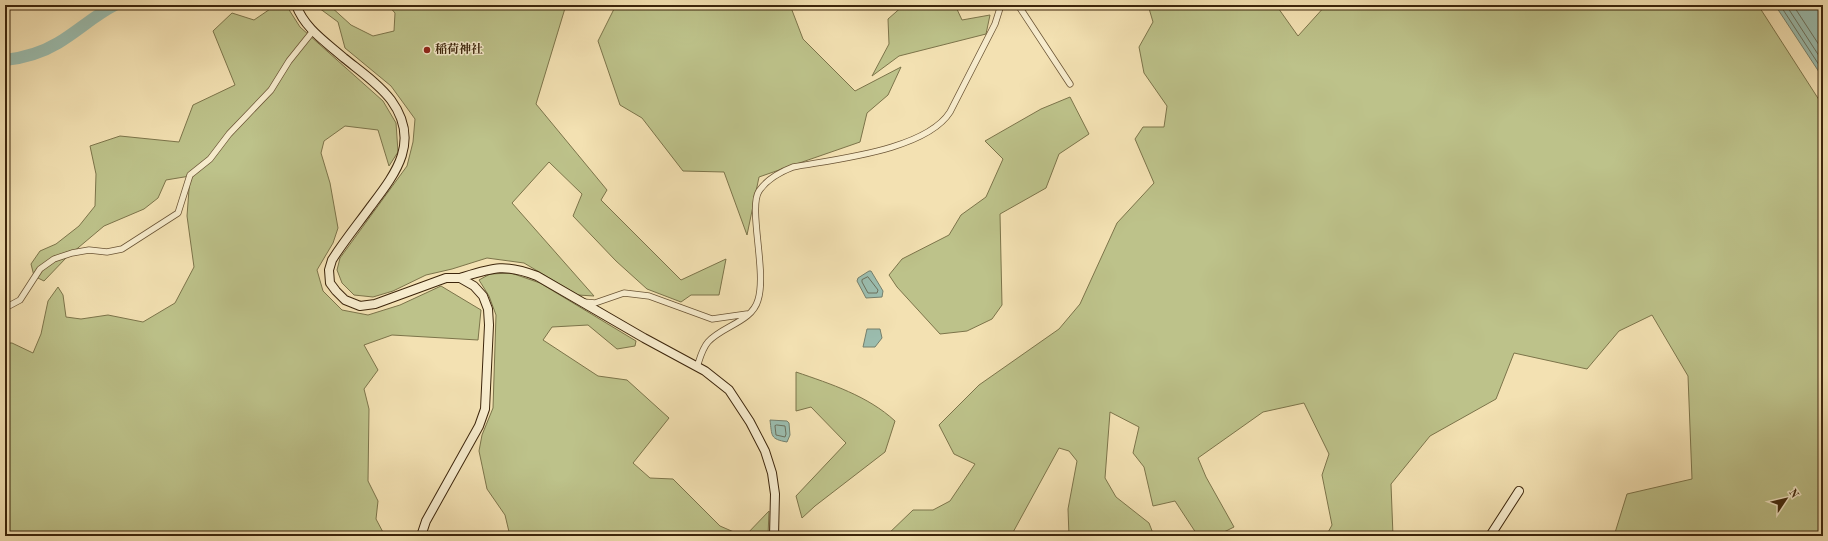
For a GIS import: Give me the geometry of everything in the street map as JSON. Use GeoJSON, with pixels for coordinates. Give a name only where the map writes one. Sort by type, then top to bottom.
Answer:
{"type":"FeatureCollection","features":[{"type":"Feature","properties":{"kind":"street"},"geometry":{"type":"LineString","coordinates":[[296,5],[301,18],[313,31],[381,88],[392,101],[400,115],[405,132],[404,148],[401,160],[391,180],[332,260],[329,270],[330,283],[336,292],[345,300],[360,306],[375,304],[446,278],[460,278],[502,267],[520,269],[537,276],[697,367],[729,390],[750,422],[765,451],[772,473],[775,494],[774,536]]}},
{"type":"Feature","properties":{"kind":"street"},"geometry":{"type":"LineString","coordinates":[[697,367],[703,350],[708,342],[716,335],[750,314],[758,302],[762,275],[756,208],[758,193],[766,182],[780,172],[793,167],[888,148],[910,142],[933,130],[945,121],[995,24],[1001,5]]}},
{"type":"Feature","properties":{"kind":"street"},"geometry":{"type":"LineString","coordinates":[[1018,5],[1070,84]]}},
{"type":"Feature","properties":{"kind":"street"},"geometry":{"type":"LineString","coordinates":[[5,308],[20,300],[40,269],[54,259],[72,252],[89,250],[108,252],[122,249],[178,213],[190,175],[210,159],[229,134],[271,90],[289,61],[313,31]]}},
{"type":"Feature","properties":{"kind":"street"},"geometry":{"type":"LineString","coordinates":[[421,536],[426,521],[479,426],[484,409],[489,325],[488,309],[483,296],[474,286],[460,278]]}},
{"type":"Feature","properties":{"kind":"street"},"geometry":{"type":"LineString","coordinates":[[583,302],[595,302],[624,294],[649,296],[712,318],[750,314]]}},
{"type":"Feature","properties":{"kind":"street"},"geometry":{"type":"LineString","coordinates":[[1490,536],[1518,491]]}},
{"type":"Feature","properties":{"kind":"green space"},"geometry":{"type":"Polygon","coordinates":[[[276,5],[286,5],[300,27],[383,101],[396,123],[398,152],[389,166],[378,130],[345,126],[324,141],[321,153],[330,183],[338,228],[333,243],[317,270],[323,291],[342,310],[368,315],[400,305],[441,286],[481,310],[478,340],[392,335],[364,345],[378,370],[364,389],[369,409],[368,481],[378,501],[376,519],[385,536],[5,536],[5,343],[12,343],[33,353],[41,334],[48,301],[58,287],[63,295],[66,317],[81,319],[108,315],[143,322],[175,303],[194,267],[187,216],[190,176],[166,180],[158,198],[144,209],[104,226],[66,258],[44,281],[34,276],[31,264],[40,251],[56,244],[79,226],[95,206],[96,174],[90,146],[120,136],[179,142],[193,105],[235,85],[213,31],[232,13],[254,20],[276,5]]]}},
{"type":"Feature","properties":{"kind":"green space"},"geometry":{"type":"Polygon","coordinates":[[[323,5],[329,5],[351,25],[373,36],[394,31],[395,13],[388,5],[566,5],[536,104],[607,190],[601,200],[681,280],[726,259],[719,295],[691,295],[681,302],[647,289],[616,261],[573,216],[582,194],[549,162],[512,203],[594,296],[578,295],[524,263],[487,258],[452,269],[426,275],[393,291],[373,297],[354,295],[342,283],[337,270],[340,258],[407,166],[413,142],[415,119],[391,86],[345,48],[338,22],[319,8],[323,5]]]}},
{"type":"Feature","properties":{"kind":"green space"},"geometry":{"type":"Polygon","coordinates":[[[616,5],[790,5],[803,39],[855,91],[901,67],[888,95],[867,113],[860,142],[759,177],[747,235],[724,172],[683,171],[642,118],[620,105],[598,41],[616,5]]]}},
{"type":"Feature","properties":{"kind":"green space"},"geometry":{"type":"Polygon","coordinates":[[[904,5],[955,5],[962,20],[990,15],[986,34],[899,56],[872,76],[889,44],[888,19],[904,5]]]}},
{"type":"Feature","properties":{"kind":"green space"},"geometry":{"type":"Polygon","coordinates":[[[1148,5],[1276,5],[1298,36],[1326,5],[1758,5],[1823,106],[1823,536],[1614,536],[1627,494],[1692,479],[1688,376],[1652,315],[1619,331],[1587,369],[1514,353],[1496,399],[1430,436],[1391,484],[1393,536],[1326,536],[1332,525],[1322,475],[1329,454],[1304,403],[1263,412],[1198,458],[1206,477],[1234,527],[1216,536],[1198,536],[1175,501],[1153,506],[1144,467],[1133,453],[1139,427],[1110,412],[1105,478],[1116,497],[1149,523],[1154,536],[1069,536],[1068,509],[1077,461],[1069,451],[1059,448],[1011,536],[886,536],[913,510],[933,510],[950,501],[975,464],[954,454],[939,425],[979,385],[1059,329],[1080,304],[1117,223],[1154,183],[1135,139],[1143,127],[1164,127],[1167,106],[1144,73],[1139,47],[1153,22],[1148,5]]]}},
{"type":"Feature","properties":{"kind":"green space"},"geometry":{"type":"Polygon","coordinates":[[[1070,97],[1089,134],[1059,154],[1046,188],[1000,214],[1002,305],[992,319],[967,331],[940,334],[897,287],[889,275],[902,259],[949,235],[961,215],[986,197],[1003,159],[985,141],[1041,109],[1070,97]]]}},
{"type":"Feature","properties":{"kind":"green space"},"geometry":{"type":"Polygon","coordinates":[[[511,273],[540,283],[636,341],[635,346],[617,349],[588,325],[552,327],[543,340],[598,376],[627,380],[669,418],[633,463],[650,478],[673,479],[720,526],[743,536],[510,536],[505,515],[487,489],[479,451],[482,435],[493,408],[496,315],[489,296],[479,280],[490,274],[511,273]]]}},
{"type":"Feature","properties":{"kind":"green space"},"geometry":{"type":"Polygon","coordinates":[[[796,372],[836,386],[861,398],[873,404],[895,421],[885,452],[815,506],[802,518],[796,496],[846,443],[811,407],[796,411],[796,372]]]}},
{"type":"Feature","properties":{"kind":"green space"},"geometry":{"type":"Polygon","coordinates":[[[769,511],[768,536],[745,536],[769,511]]]}},
{"type":"Feature","properties":{"kind":"water"},"geometry":{"type":"Polygon","coordinates":[[[1775,5],[1823,5],[1823,78],[1775,5]]]}},
{"type":"Feature","properties":{"kind":"water"},"geometry":{"type":"Polygon","coordinates":[[[871,271],[883,291],[882,297],[866,298],[857,281],[858,278],[871,271]]]}},
{"type":"Feature","properties":{"kind":"water"},"geometry":{"type":"Polygon","coordinates":[[[867,329],[880,329],[882,338],[875,347],[863,347],[867,329]]]}},
{"type":"Feature","properties":{"kind":"water"},"geometry":{"type":"Polygon","coordinates":[[[770,420],[787,421],[789,423],[790,435],[787,442],[777,440],[773,436],[770,420]]]}},
{"type":"Feature","properties":{"kind":"waterway"},"geometry":{"type":"LineString","coordinates":[[5,60],[19,58],[46,49],[65,38],[100,13],[115,5]]}},
{"type":"Feature","properties":{"kind":"place","name":"稲荷神社"},"geometry":{"type":"Point","coordinates":[427,50]}}]}
